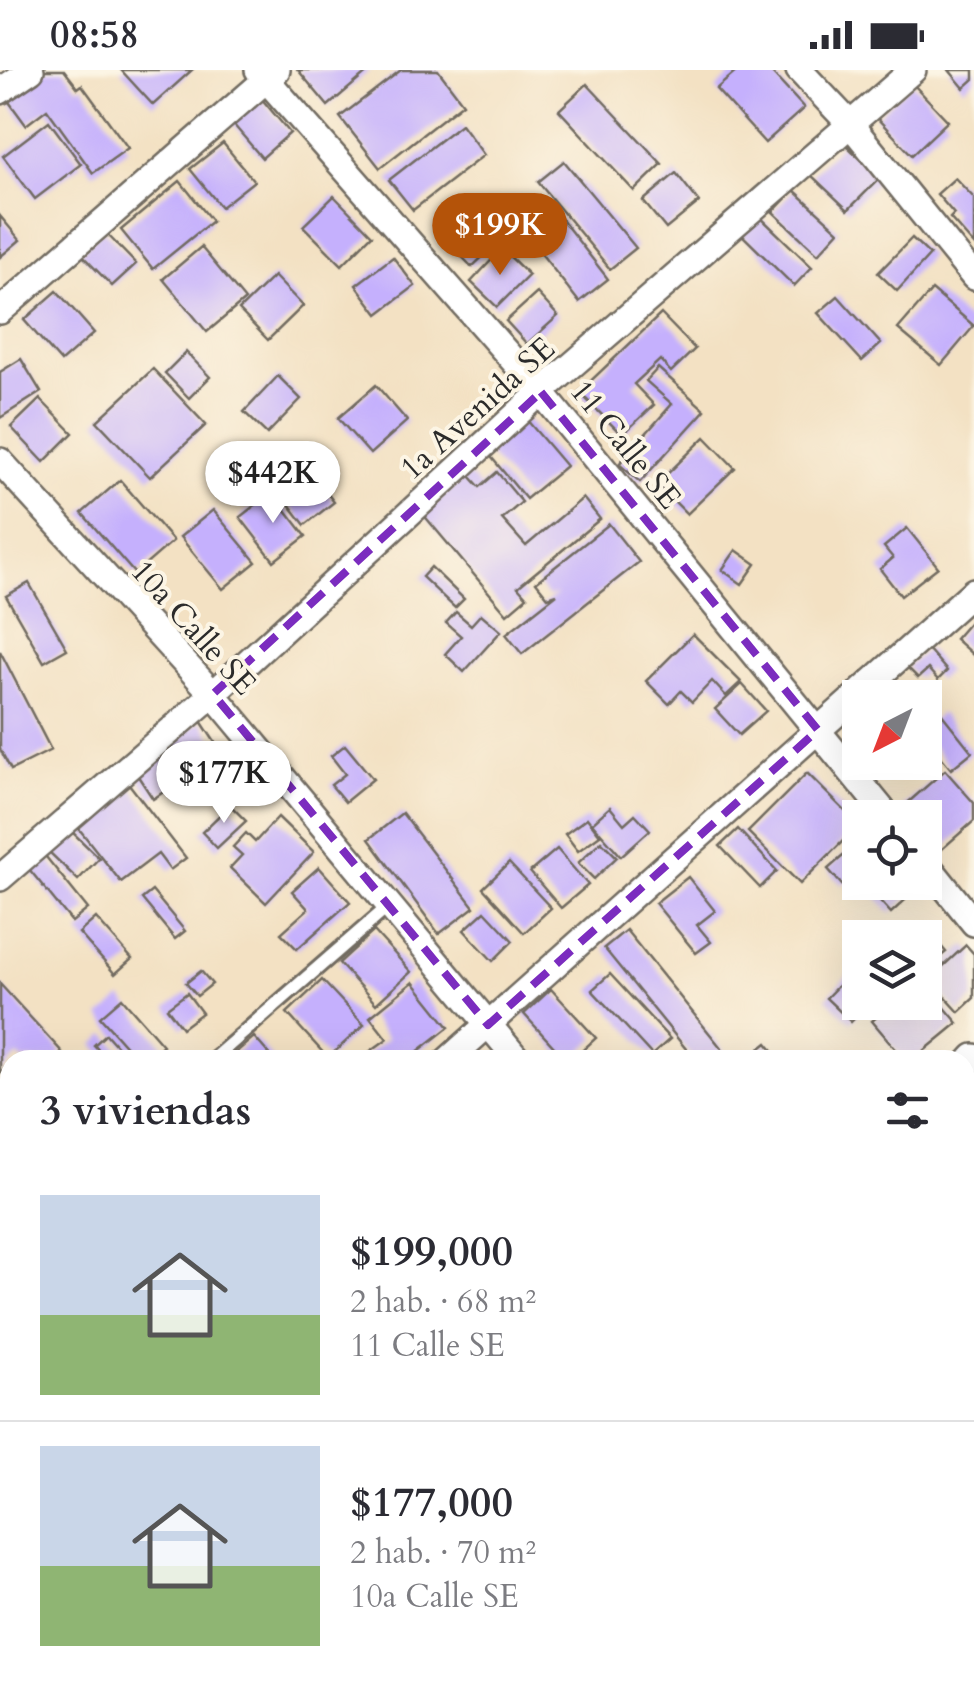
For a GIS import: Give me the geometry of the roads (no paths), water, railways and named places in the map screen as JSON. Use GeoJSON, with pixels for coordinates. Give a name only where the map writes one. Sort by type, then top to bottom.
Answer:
{"type":"FeatureCollection","features":[{"type":"Feature","properties":{"kind":"street"},"geometry":{"type":"LineString","coordinates":[[0,91],[31,70]]}},
{"type":"Feature","properties":{"kind":"street"},"geometry":{"type":"LineString","coordinates":[[799,70],[850,124],[974,277]]}},
{"type":"Feature","properties":{"kind":"street","name":"1a Avenida SE"},"geometry":{"type":"LineString","coordinates":[[0,878],[213,694],[541,392],[913,70]]}},
{"type":"Feature","properties":{"kind":"street"},"geometry":{"type":"LineString","coordinates":[[0,312],[267,73]]}},
{"type":"Feature","properties":{"kind":"street","name":"11 Calle SE"},"geometry":{"type":"LineString","coordinates":[[267,73],[541,392],[874,800]]}},
{"type":"Feature","properties":{"kind":"street","name":"10a Calle SE"},"geometry":{"type":"LineString","coordinates":[[0,461],[213,694],[509,1050]]}},
{"type":"Feature","properties":{"kind":"street"},"geometry":{"type":"LineString","coordinates":[[459,1050],[974,591]]}},
{"type":"Feature","properties":{"kind":"street"},"geometry":{"type":"LineString","coordinates":[[942,883],[974,923]]}},
{"type":"Feature","properties":{"kind":"lane"},"geometry":{"type":"LineString","coordinates":[[223,1050],[389,906]]}}]}
